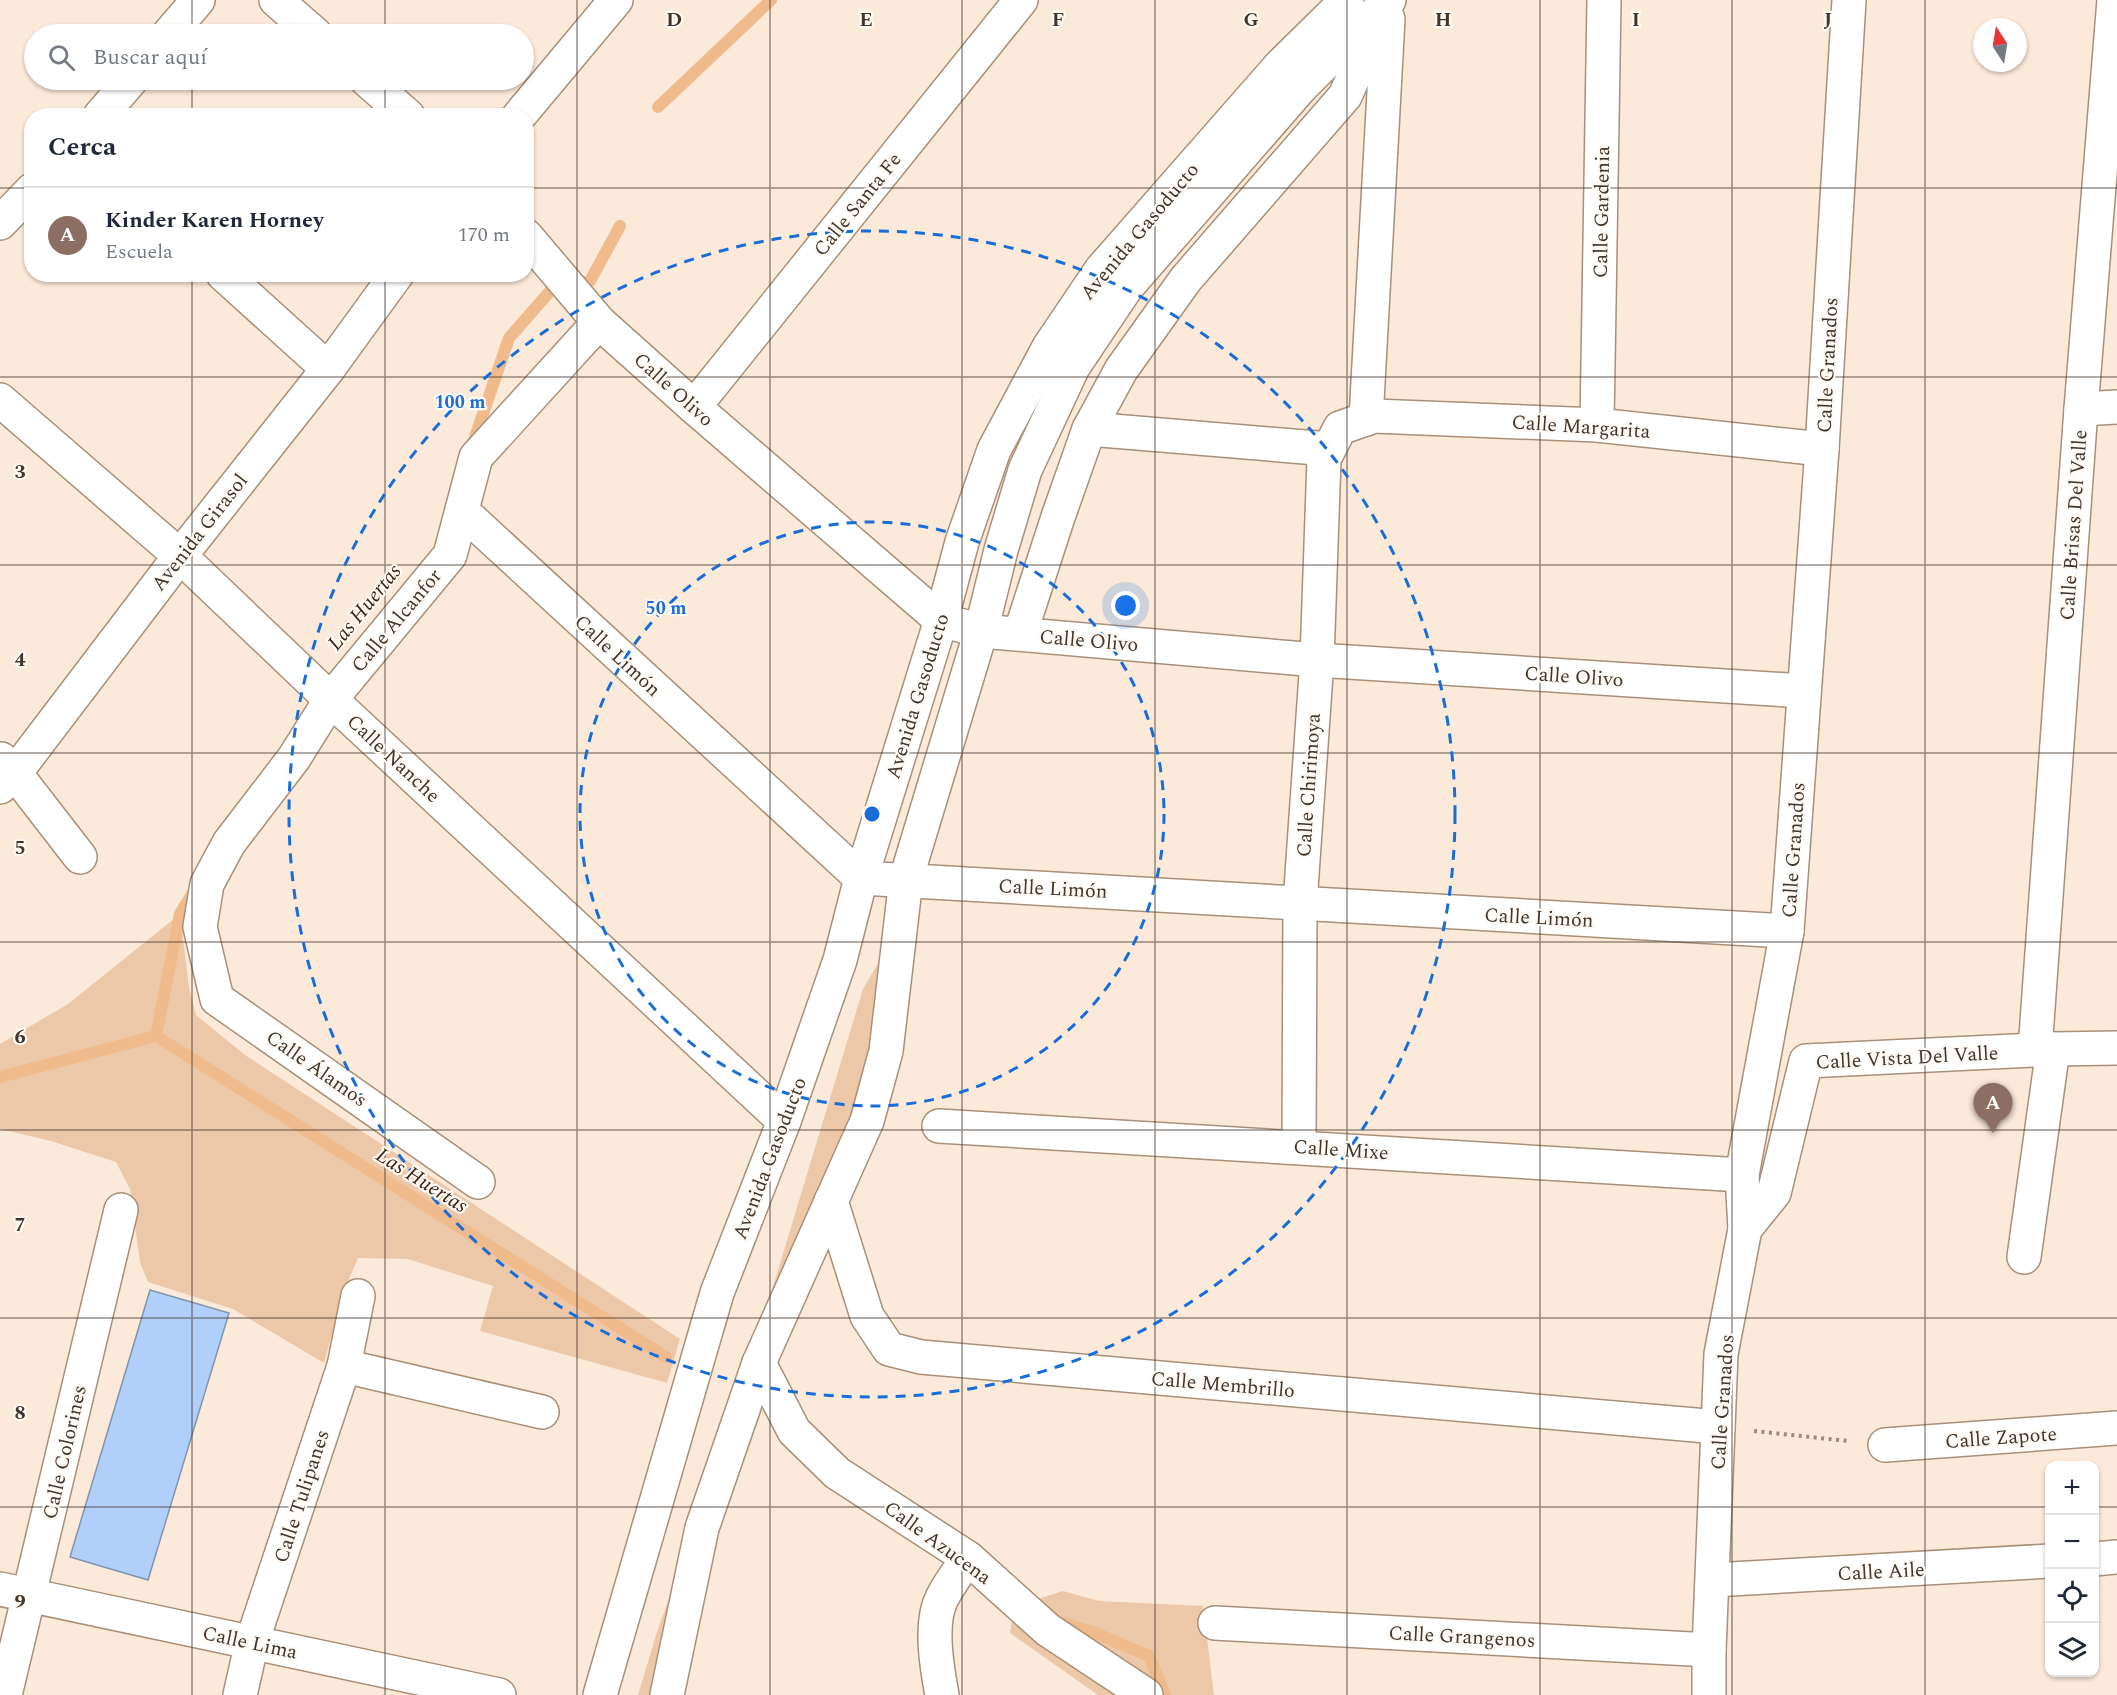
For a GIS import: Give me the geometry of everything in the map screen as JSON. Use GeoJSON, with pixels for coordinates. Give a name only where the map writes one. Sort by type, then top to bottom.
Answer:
{"type":"FeatureCollection","features":[{"type":"Feature","properties":{"kind":"street"},"geometry":{"type":"LineString","coordinates":[[178,24],[198,0]]}},
{"type":"Feature","properties":{"kind":"street"},"geometry":{"type":"LineString","coordinates":[[276,0],[304,24]]}},
{"type":"Feature","properties":{"kind":"street"},"geometry":{"type":"LineString","coordinates":[[526,108],[616,0]]}},
{"type":"Feature","properties":{"kind":"street","name":"Calle Santa Fe"},"geometry":{"type":"LineString","coordinates":[[694,407],[1021,0]]}},
{"type":"Feature","properties":{"kind":"street","name":"Avenida Gasoducto"},"geometry":{"type":"LineString","coordinates":[[600,1695],[717,1293],[784,1121],[840,960],[861,878],[941,620],[962,542],[993,450],[1048,347],[1101,270],[1280,66],[1347,0]]}},
{"type":"Feature","properties":{"kind":"street"},"geometry":{"type":"LineString","coordinates":[[1020,634],[1089,429],[1121,370],[1186,279],[1345,96],[1389,0]]}},
{"type":"Feature","properties":{"kind":"street","name":"Avenida Gasoducto"},"geometry":{"type":"LineString","coordinates":[[677,1687],[702,1528],[759,1363],[867,1121],[886,1051],[906,879],[981,631],[1001,550],[1025,470],[1073,367],[1125,288],[1302,86],[1389,0]]}},
{"type":"Feature","properties":{"kind":"street","name":"Calle Chirimoya"},"geometry":{"type":"LineString","coordinates":[[1299,1147],[1300,903],[1317,660],[1324,459],[1345,432],[1389,0]]}},
{"type":"Feature","properties":{"kind":"street","name":"Calle Gardenia"},"geometry":{"type":"LineString","coordinates":[[1598,425],[1604,0]]}},
{"type":"Feature","properties":{"kind":"street","name":"Calle Granados"},"geometry":{"type":"LineString","coordinates":[[1709,1695],[1721,1354],[1744,1229],[1742,1174],[1787,931],[1822,449],[1849,0]]}},
{"type":"Feature","properties":{"kind":"street","name":"Calle Brisas Del Valle"},"geometry":{"type":"LineString","coordinates":[[2024,1257],[2044,1049],[2081,409],[2114,0]]}},
{"type":"Feature","properties":{"kind":"street"},"geometry":{"type":"LineString","coordinates":[[107,108],[122,90]]}},
{"type":"Feature","properties":{"kind":"street"},"geometry":{"type":"LineString","coordinates":[[378,90],[399,108]]}},
{"type":"Feature","properties":{"kind":"street"},"geometry":{"type":"LineString","coordinates":[[0,223],[24,198]]}},
{"type":"Feature","properties":{"kind":"street","name":"Calle Olivo"},"geometry":{"type":"LineString","coordinates":[[534,245],[592,314],[694,407],[941,620],[981,631],[1317,660],[1804,691]]}},
{"type":"Feature","properties":{"kind":"street"},"geometry":{"type":"LineString","coordinates":[[232,282],[328,369]]}},
{"type":"Feature","properties":{"kind":"street","name":"Avenida Girasol"},"geometry":{"type":"LineString","coordinates":[[5,773],[328,369],[390,282]]}},
{"type":"Feature","properties":{"kind":"street","name":"Calle Alcanfor"},"geometry":{"type":"LineString","coordinates":[[200,927],[207,884],[229,843],[294,758],[330,698],[450,555],[476,457],[592,314]]}},
{"type":"Feature","properties":{"kind":"street","name":"Calle Nanche"},"geometry":{"type":"LineString","coordinates":[[0,400],[180,556],[784,1121]]}},
{"type":"Feature","properties":{"kind":"street"},"geometry":{"type":"LineString","coordinates":[[2081,409],[2117,407]]}},
{"type":"Feature","properties":{"kind":"street","name":"Calle Margarita"},"geometry":{"type":"LineString","coordinates":[[1089,429],[1345,432],[1374,416],[1598,425],[1822,449]]}},
{"type":"Feature","properties":{"kind":"street","name":"Calle Limón"},"geometry":{"type":"LineString","coordinates":[[462,511],[861,878],[1787,931]]}},
{"type":"Feature","properties":{"kind":"street"},"geometry":{"type":"LineString","coordinates":[[5,773],[80,857]]}},
{"type":"Feature","properties":{"kind":"street","name":"Calle Álamos"},"geometry":{"type":"LineString","coordinates":[[200,927],[216,999],[478,1182]]}},
{"type":"Feature","properties":{"kind":"street","name":"Calle Vista Del Valle"},"geometry":{"type":"LineString","coordinates":[[1744,1229],[1774,1193],[1806,1060],[2044,1049],[2117,1048]]}},
{"type":"Feature","properties":{"kind":"street","name":"Calle Mixe"},"geometry":{"type":"LineString","coordinates":[[939,1126],[1742,1174]]}},
{"type":"Feature","properties":{"kind":"street","name":"Calle Membrillo"},"geometry":{"type":"LineString","coordinates":[[831,1201],[867,1316],[889,1349],[900,1352],[921,1357],[1718,1427]]}},
{"type":"Feature","properties":{"kind":"street","name":"Calle Colorines"},"geometry":{"type":"LineString","coordinates":[[5,1695],[15,1593],[121,1209]]}},
{"type":"Feature","properties":{"kind":"street","name":"Calle Tulipanes"},"geometry":{"type":"LineString","coordinates":[[240,1695],[252,1642],[344,1366],[358,1296]]}},
{"type":"Feature","properties":{"kind":"street","name":"Calle Azucena"},"geometry":{"type":"LineString","coordinates":[[759,1363],[794,1431],[837,1473],[968,1558],[1048,1630],[1146,1695]]}},
{"type":"Feature","properties":{"kind":"street"},"geometry":{"type":"LineString","coordinates":[[344,1366],[542,1412]]}},
{"type":"Feature","properties":{"kind":"street","name":"Calle Zapote"},"geometry":{"type":"LineString","coordinates":[[1885,1445],[2117,1428]]}},
{"type":"Feature","properties":{"kind":"street"},"geometry":{"type":"LineString","coordinates":[[2099,1559],[2117,1557]]}},
{"type":"Feature","properties":{"kind":"street"},"geometry":{"type":"LineString","coordinates":[[942,1695],[937,1669],[935,1631],[941,1600],[968,1558]]}},
{"type":"Feature","properties":{"kind":"street","name":"Calle Aile"},"geometry":{"type":"LineString","coordinates":[[1713,1580],[2045,1561]]}},
{"type":"Feature","properties":{"kind":"street","name":"Calle Lima"},"geometry":{"type":"LineString","coordinates":[[15,1593],[499,1695]]}},
{"type":"Feature","properties":{"kind":"street","name":"Calle Grangenos"},"geometry":{"type":"LineString","coordinates":[[1215,1623],[1709,1650]]}},
{"type":"Feature","properties":{"kind":"path"},"geometry":{"type":"LineString","coordinates":[[1718,1427],[1885,1445]]}},
{"type":"Feature","properties":{"kind":"shaded area"},"geometry":{"type":"Polygon","coordinates":[[[180,914],[189,987],[196,1015],[245,1055],[680,1339],[667,1383],[480,1331],[493,1286],[408,1259],[358,1258],[344,1291],[324,1363],[233,1309],[148,1282],[140,1262],[130,1189],[116,1162],[51,1141],[0,1129],[0,1044],[68,1004],[180,914]]]}},
{"type":"Feature","properties":{"kind":"shaded area"},"geometry":{"type":"Polygon","coordinates":[[[880,960],[862,1120],[659,1695],[638,1695],[657,1632],[733,1419],[863,989],[880,960]]]}},
{"type":"Feature","properties":{"kind":"shaded area"},"geometry":{"type":"Polygon","coordinates":[[[1063,1591],[1099,1601],[1203,1606],[1214,1695],[1098,1695],[1010,1633],[1012,1620],[1038,1599],[1063,1591]]]}},
{"type":"Feature","properties":{"kind":"building"},"geometry":{"type":"Polygon","coordinates":[[[150,1290],[229,1313],[148,1580],[70,1557],[150,1290]]]}},
{"type":"Feature","properties":{"kind":"waterway","name":"Las Huertas"},"geometry":{"type":"LineString","coordinates":[[658,107],[771,0]]}},
{"type":"Feature","properties":{"kind":"waterway","name":"Las Huertas"},"geometry":{"type":"LineString","coordinates":[[472,446],[509,338],[552,289],[590,281],[620,226]]}},
{"type":"Feature","properties":{"kind":"waterway","name":"Las Huertas"},"geometry":{"type":"LineString","coordinates":[[156,1036],[180,914],[196,888]]}},
{"type":"Feature","properties":{"kind":"waterway","name":"Las Huertas"},"geometry":{"type":"LineString","coordinates":[[0,1077],[156,1036],[666,1357]]}},
{"type":"Feature","properties":{"kind":"waterway","name":"Las Huertas"},"geometry":{"type":"LineString","coordinates":[[1062,1623],[1093,1632],[1149,1656],[1165,1695]]}},
{"type":"Feature","properties":{"kind":"place","name":"Kinder Karen Horney"},"geometry":{"type":"Point","coordinates":[1993,1133]}}]}
